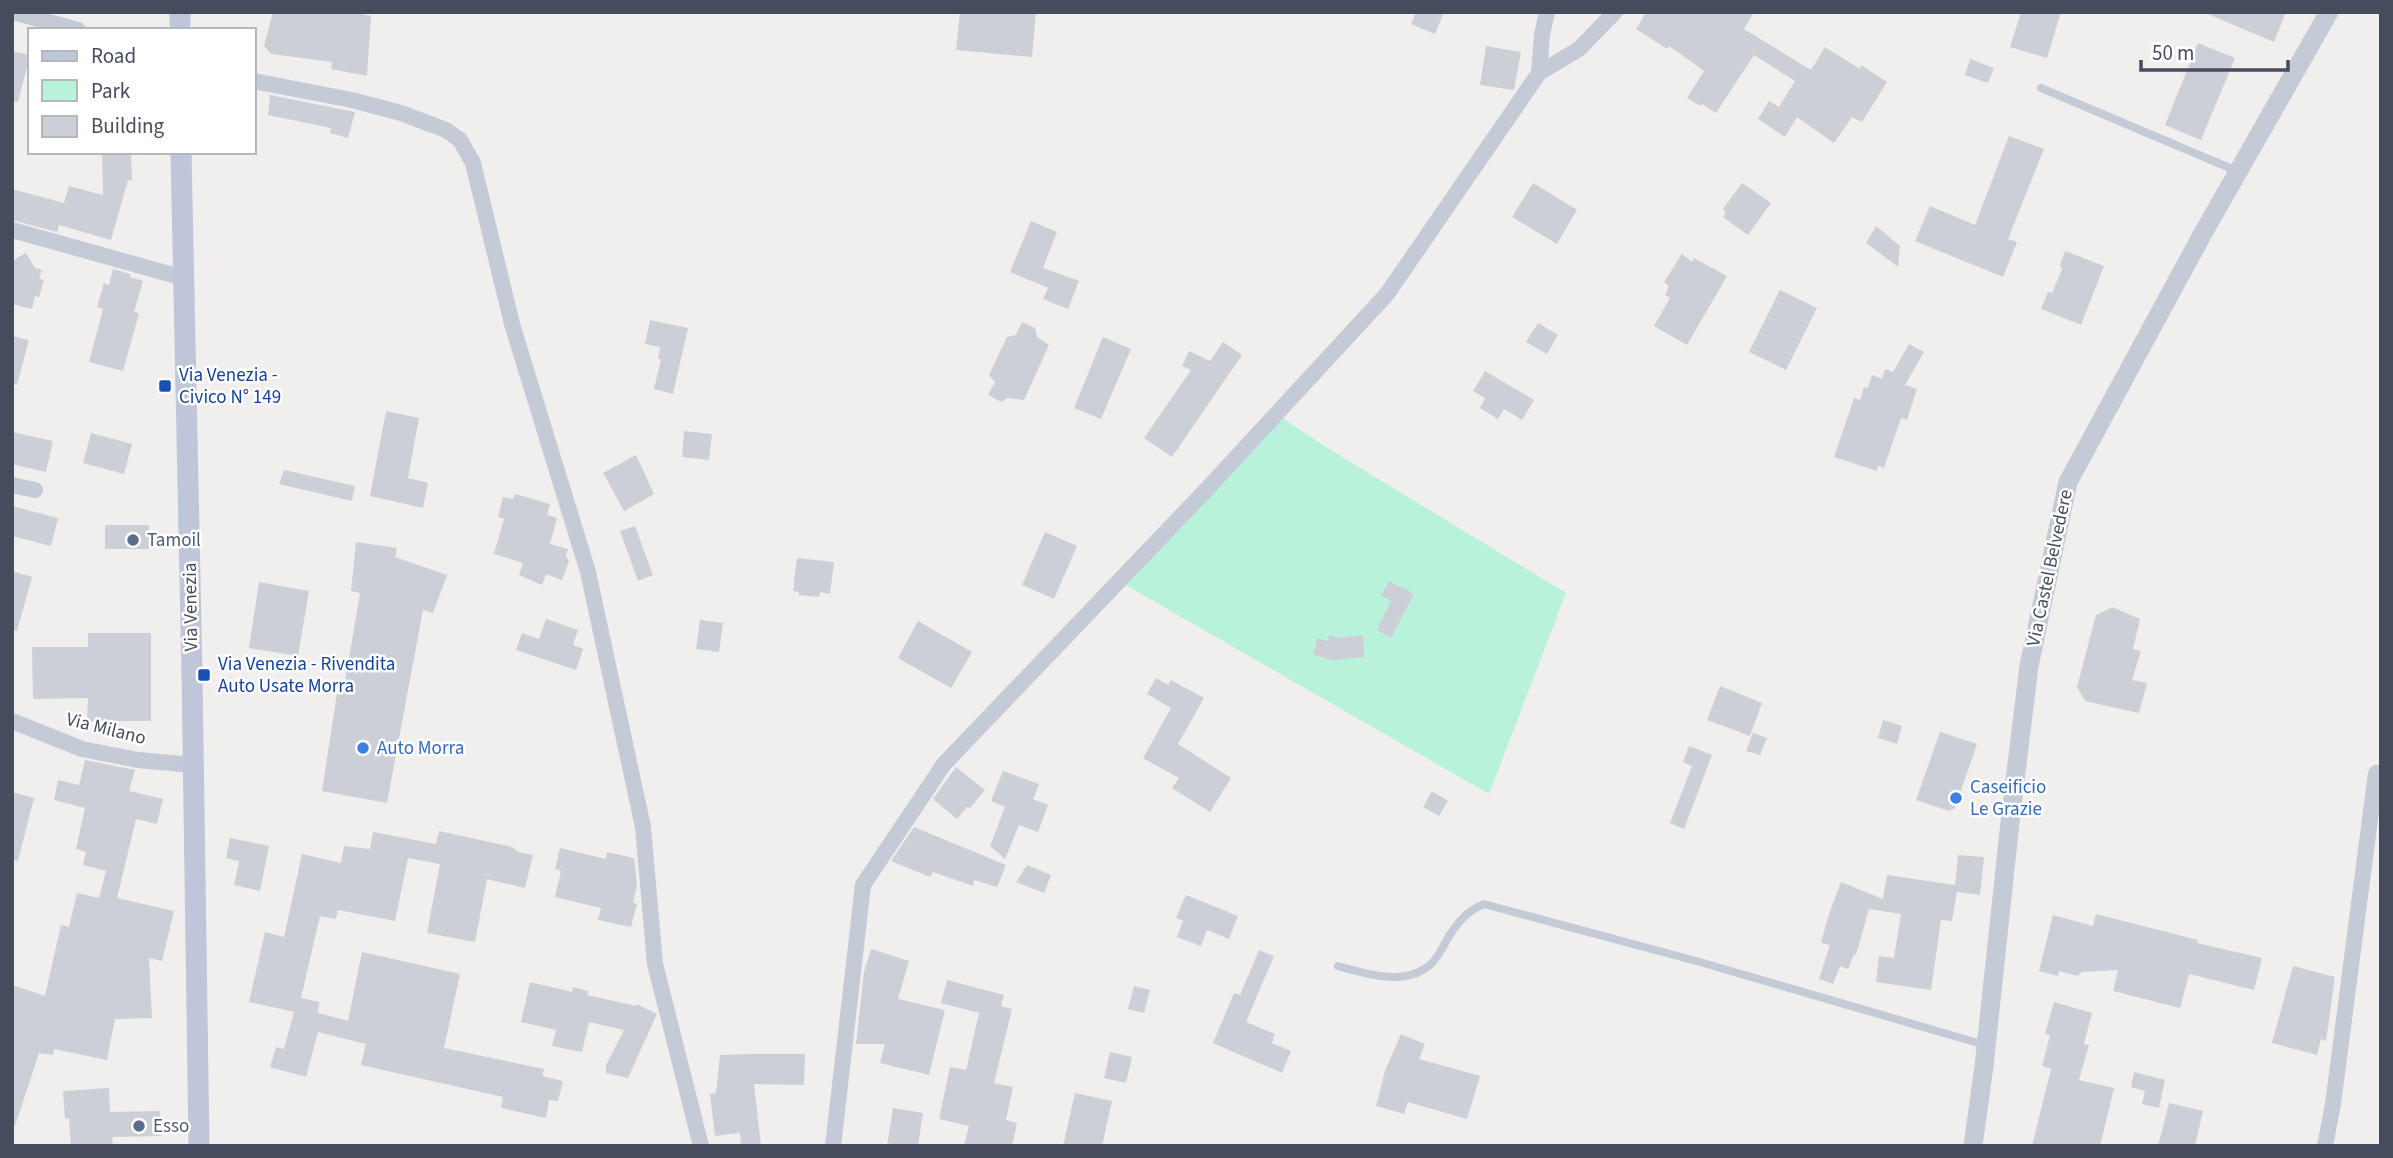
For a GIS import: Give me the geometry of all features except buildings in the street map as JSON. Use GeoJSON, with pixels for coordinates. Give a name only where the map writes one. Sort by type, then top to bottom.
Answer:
{"type":"FeatureCollection","features":[{"type":"Feature","properties":{"kind":"main road","name":"Via Venezia"},"geometry":{"type":"LineString","coordinates":[[181,154],[199,1146]]}},
{"type":"Feature","properties":{"kind":"street"},"geometry":{"type":"LineString","coordinates":[[13,12],[71,28]]}},
{"type":"Feature","properties":{"kind":"street"},"geometry":{"type":"LineString","coordinates":[[1539,73],[1547,12]]}},
{"type":"Feature","properties":{"kind":"street"},"geometry":{"type":"LineString","coordinates":[[833,1146],[863,885],[944,764],[1206,491],[1387,294],[1539,73],[1579,49],[1615,12]]}},
{"type":"Feature","properties":{"kind":"street","name":"Via Castel Belvedere"},"geometry":{"type":"LineString","coordinates":[[1973,1146],[2029,666],[2068,482],[2237,171],[2329,12]]}},
{"type":"Feature","properties":{"kind":"street"},"geometry":{"type":"LineString","coordinates":[[256,81],[352,100],[424,121],[446,130],[460,140],[473,163],[512,324],[588,572],[643,827],[655,964],[701,1146]]}},
{"type":"Feature","properties":{"kind":"street"},"geometry":{"type":"LineString","coordinates":[[12,230],[184,278]]}},
{"type":"Feature","properties":{"kind":"street"},"geometry":{"type":"LineString","coordinates":[[12,485],[34,490]]}},
{"type":"Feature","properties":{"kind":"street","name":"Via Milano"},"geometry":{"type":"LineString","coordinates":[[12,721],[82,749],[138,760],[193,765]]}},
{"type":"Feature","properties":{"kind":"street"},"geometry":{"type":"LineString","coordinates":[[2325,1146],[2333,1104],[2376,773],[2381,773]]}},
{"type":"Feature","properties":{"kind":"lane"},"geometry":{"type":"LineString","coordinates":[[2041,88],[2237,171]]}},
{"type":"Feature","properties":{"kind":"lane"},"geometry":{"type":"LineString","coordinates":[[1338,967],[1383,978],[1419,973],[1433,962],[1470,909],[1484,904],[1700,962],[1986,1046]]}},
{"type":"Feature","properties":{"kind":"green space"},"geometry":{"type":"Polygon","coordinates":[[[1281,417],[1566,593],[1489,794],[1122,583],[1281,417]]]}},
{"type":"Feature","properties":{"kind":"place","name":"Via Venezia - Civico N° 149"},"geometry":{"type":"Point","coordinates":[165,386]}},
{"type":"Feature","properties":{"kind":"place","name":"Tamoil"},"geometry":{"type":"Point","coordinates":[133,540]}},
{"type":"Feature","properties":{"kind":"place","name":"Via Venezia - Rivendita Auto Usate Morra"},"geometry":{"type":"Point","coordinates":[204,675]}},
{"type":"Feature","properties":{"kind":"place","name":"Auto Morra"},"geometry":{"type":"Point","coordinates":[363,748]}},
{"type":"Feature","properties":{"kind":"place","name":"Caseificio Le Grazie"},"geometry":{"type":"Point","coordinates":[1956,798]}},
{"type":"Feature","properties":{"kind":"place","name":"Esso"},"geometry":{"type":"Point","coordinates":[139,1126]}}]}
